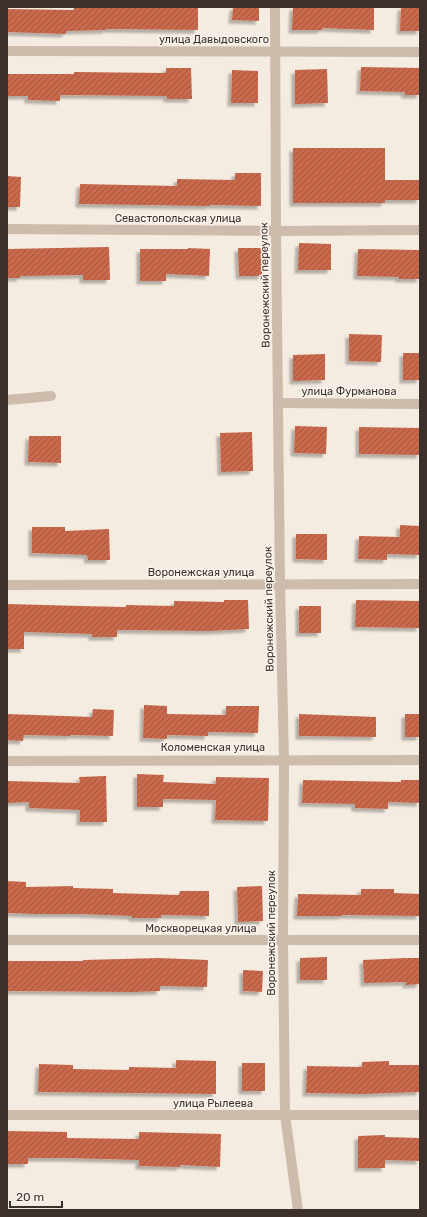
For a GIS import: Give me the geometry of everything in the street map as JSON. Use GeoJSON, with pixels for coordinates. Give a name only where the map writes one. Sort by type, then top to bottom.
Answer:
{"type":"FeatureCollection","features":[{"type":"Feature","properties":{"kind":"street","name":"Воронежский переулок"},"geometry":{"type":"LineString","coordinates":[[275,7],[280,584],[284,759],[283,940],[285,1115],[298,1210]]}},
{"type":"Feature","properties":{"kind":"street","name":"улица Давыдовского"},"geometry":{"type":"LineString","coordinates":[[7,51],[420,52]]}},
{"type":"Feature","properties":{"kind":"street","name":"Севастопольская улица"},"geometry":{"type":"LineString","coordinates":[[7,229],[276,231],[420,230]]}},
{"type":"Feature","properties":{"kind":"street"},"geometry":{"type":"LineString","coordinates":[[7,400],[52,396]]}},
{"type":"Feature","properties":{"kind":"street","name":"улица Фурманова"},"geometry":{"type":"LineString","coordinates":[[278,403],[420,404]]}},
{"type":"Feature","properties":{"kind":"street","name":"Воронежская улица"},"geometry":{"type":"LineString","coordinates":[[7,585],[420,584]]}},
{"type":"Feature","properties":{"kind":"street","name":"Коломенская улица"},"geometry":{"type":"LineString","coordinates":[[7,760],[420,760]]}},
{"type":"Feature","properties":{"kind":"street","name":"Москворецкая улица"},"geometry":{"type":"LineString","coordinates":[[7,940],[420,940]]}},
{"type":"Feature","properties":{"kind":"street","name":"улица Рылеева"},"geometry":{"type":"LineString","coordinates":[[7,1115],[420,1115]]}},
{"type":"Feature","properties":{"kind":"building"},"geometry":{"type":"Polygon","coordinates":[[[74,7],[198,7],[198,30],[106,29],[66,31],[66,34],[7,32],[7,9],[74,10],[74,7]]]}},
{"type":"Feature","properties":{"kind":"building"},"geometry":{"type":"Polygon","coordinates":[[[233,7],[259,7],[259,21],[232,20],[233,7]]]}},
{"type":"Feature","properties":{"kind":"building"},"geometry":{"type":"Polygon","coordinates":[[[293,7],[374,7],[374,30],[322,28],[322,30],[292,30],[293,7]]]}},
{"type":"Feature","properties":{"kind":"building"},"geometry":{"type":"Polygon","coordinates":[[[401,7],[420,7],[420,31],[400,31],[401,7]]]}},
{"type":"Feature","properties":{"kind":"building"},"geometry":{"type":"Polygon","coordinates":[[[361,67],[420,68],[420,95],[405,95],[405,92],[360,91],[361,67]]]}},
{"type":"Feature","properties":{"kind":"building"},"geometry":{"type":"Polygon","coordinates":[[[166,68],[191,68],[192,99],[167,99],[167,96],[60,95],[60,101],[28,100],[28,96],[7,96],[7,74],[74,74],[74,72],[166,73],[166,68]]]}},
{"type":"Feature","properties":{"kind":"building"},"geometry":{"type":"Polygon","coordinates":[[[327,69],[328,103],[295,104],[295,70],[327,69]]]}},
{"type":"Feature","properties":{"kind":"building"},"geometry":{"type":"Polygon","coordinates":[[[232,70],[258,71],[258,103],[231,103],[232,70]]]}},
{"type":"Feature","properties":{"kind":"building"},"geometry":{"type":"Polygon","coordinates":[[[293,148],[385,148],[385,180],[420,180],[420,200],[385,200],[385,203],[293,203],[293,148]]]}},
{"type":"Feature","properties":{"kind":"building"},"geometry":{"type":"Polygon","coordinates":[[[235,173],[261,173],[261,206],[79,204],[80,184],[177,186],[177,179],[235,180],[235,173]]]}},
{"type":"Feature","properties":{"kind":"building"},"geometry":{"type":"Polygon","coordinates":[[[7,176],[21,177],[20,207],[7,207],[7,176]]]}},
{"type":"Feature","properties":{"kind":"building"},"geometry":{"type":"Polygon","coordinates":[[[299,243],[331,244],[331,270],[298,270],[299,243]]]}},
{"type":"Feature","properties":{"kind":"building"},"geometry":{"type":"Polygon","coordinates":[[[109,247],[110,280],[83,280],[83,275],[20,276],[20,278],[7,278],[7,249],[109,247]]]}},
{"type":"Feature","properties":{"kind":"building"},"geometry":{"type":"Polygon","coordinates":[[[238,248],[262,248],[262,276],[239,276],[238,248]]]}},
{"type":"Feature","properties":{"kind":"building"},"geometry":{"type":"Polygon","coordinates":[[[140,249],[210,249],[209,276],[166,274],[166,281],[140,281],[140,249]]]}},
{"type":"Feature","properties":{"kind":"building"},"geometry":{"type":"Polygon","coordinates":[[[358,249],[420,250],[420,279],[357,276],[358,249]]]}},
{"type":"Feature","properties":{"kind":"building"},"geometry":{"type":"Polygon","coordinates":[[[349,334],[382,335],[381,362],[349,361],[349,334]]]}},
{"type":"Feature","properties":{"kind":"building"},"geometry":{"type":"Polygon","coordinates":[[[403,353],[420,353],[420,380],[403,380],[403,353]]]}},
{"type":"Feature","properties":{"kind":"building"},"geometry":{"type":"Polygon","coordinates":[[[325,354],[325,380],[293,381],[293,355],[325,354]]]}},
{"type":"Feature","properties":{"kind":"building"},"geometry":{"type":"Polygon","coordinates":[[[295,426],[327,427],[326,454],[294,453],[295,426]]]}},
{"type":"Feature","properties":{"kind":"building"},"geometry":{"type":"Polygon","coordinates":[[[359,427],[420,428],[420,455],[359,454],[359,427]]]}},
{"type":"Feature","properties":{"kind":"building"},"geometry":{"type":"Polygon","coordinates":[[[252,432],[253,471],[221,472],[220,433],[252,432]]]}},
{"type":"Feature","properties":{"kind":"building"},"geometry":{"type":"Polygon","coordinates":[[[29,436],[61,436],[61,463],[28,462],[29,436]]]}},
{"type":"Feature","properties":{"kind":"building"},"geometry":{"type":"Polygon","coordinates":[[[400,525],[420,526],[420,555],[387,554],[387,560],[358,559],[359,536],[400,537],[400,525]]]}},
{"type":"Feature","properties":{"kind":"building"},"geometry":{"type":"Polygon","coordinates":[[[32,527],[65,527],[65,531],[109,529],[110,560],[88,560],[87,555],[32,553],[32,527]]]}},
{"type":"Feature","properties":{"kind":"building"},"geometry":{"type":"Polygon","coordinates":[[[296,534],[327,534],[327,560],[296,559],[296,534]]]}},
{"type":"Feature","properties":{"kind":"building"},"geometry":{"type":"Polygon","coordinates":[[[224,600],[248,600],[249,629],[209,631],[117,630],[117,637],[92,637],[92,634],[24,632],[24,649],[7,649],[7,604],[126,607],[126,605],[174,606],[174,601],[224,602],[224,600]]]}},
{"type":"Feature","properties":{"kind":"building"},"geometry":{"type":"Polygon","coordinates":[[[356,600],[420,601],[420,628],[355,627],[356,600]]]}},
{"type":"Feature","properties":{"kind":"building"},"geometry":{"type":"Polygon","coordinates":[[[299,606],[321,606],[321,633],[299,633],[299,606]]]}},
{"type":"Feature","properties":{"kind":"building"},"geometry":{"type":"Polygon","coordinates":[[[144,705],[167,706],[167,714],[226,715],[226,706],[259,706],[258,733],[208,732],[208,736],[167,735],[167,739],[143,738],[144,705]]]}},
{"type":"Feature","properties":{"kind":"building"},"geometry":{"type":"Polygon","coordinates":[[[93,709],[114,710],[113,736],[24,735],[23,741],[7,740],[7,714],[92,717],[93,709]]]}},
{"type":"Feature","properties":{"kind":"building"},"geometry":{"type":"Polygon","coordinates":[[[299,714],[376,717],[376,737],[299,736],[299,714]]]}},
{"type":"Feature","properties":{"kind":"building"},"geometry":{"type":"Polygon","coordinates":[[[405,714],[420,714],[420,737],[405,737],[405,714]]]}},
{"type":"Feature","properties":{"kind":"building"},"geometry":{"type":"Polygon","coordinates":[[[137,774],[164,775],[163,782],[216,784],[216,777],[269,778],[268,821],[215,820],[216,800],[163,799],[163,807],[137,807],[137,774]]]}},
{"type":"Feature","properties":{"kind":"building"},"geometry":{"type":"Polygon","coordinates":[[[106,776],[107,822],[80,822],[80,810],[29,808],[29,802],[7,803],[7,781],[80,783],[79,777],[106,776]]]}},
{"type":"Feature","properties":{"kind":"building"},"geometry":{"type":"Polygon","coordinates":[[[303,780],[401,782],[401,780],[420,780],[420,803],[388,802],[388,809],[355,808],[355,804],[302,803],[303,780]]]}},
{"type":"Feature","properties":{"kind":"building"},"geometry":{"type":"Polygon","coordinates":[[[7,881],[26,882],[26,887],[73,886],[73,888],[113,889],[113,893],[179,895],[180,891],[209,891],[209,916],[161,915],[161,918],[132,918],[132,916],[7,913],[7,881]]]}},
{"type":"Feature","properties":{"kind":"building"},"geometry":{"type":"Polygon","coordinates":[[[262,886],[263,921],[238,922],[237,887],[262,886]]]}},
{"type":"Feature","properties":{"kind":"building"},"geometry":{"type":"Polygon","coordinates":[[[361,889],[394,889],[394,893],[420,894],[420,916],[297,916],[298,894],[361,895],[361,889]]]}},
{"type":"Feature","properties":{"kind":"building"},"geometry":{"type":"Polygon","coordinates":[[[327,957],[327,980],[300,980],[300,958],[327,957]]]}},
{"type":"Feature","properties":{"kind":"building"},"geometry":{"type":"Polygon","coordinates":[[[159,958],[208,960],[207,987],[160,986],[160,991],[134,992],[7,991],[7,961],[83,961],[159,958]]]}},
{"type":"Feature","properties":{"kind":"building"},"geometry":{"type":"Polygon","coordinates":[[[420,958],[420,984],[406,985],[406,982],[364,983],[363,960],[420,958]]]}},
{"type":"Feature","properties":{"kind":"building"},"geometry":{"type":"Polygon","coordinates":[[[243,970],[263,971],[262,992],[243,991],[243,970]]]}},
{"type":"Feature","properties":{"kind":"building"},"geometry":{"type":"Polygon","coordinates":[[[176,1060],[216,1061],[216,1094],[38,1092],[39,1064],[73,1065],[73,1069],[129,1070],[129,1067],[176,1068],[176,1060]]]}},
{"type":"Feature","properties":{"kind":"building"},"geometry":{"type":"Polygon","coordinates":[[[389,1061],[389,1065],[420,1065],[420,1092],[363,1094],[306,1093],[307,1066],[362,1067],[362,1062],[389,1061]]]}},
{"type":"Feature","properties":{"kind":"building"},"geometry":{"type":"Polygon","coordinates":[[[242,1063],[265,1063],[265,1091],[242,1091],[242,1063]]]}},
{"type":"Feature","properties":{"kind":"building"},"geometry":{"type":"Polygon","coordinates":[[[7,1131],[67,1132],[67,1138],[139,1139],[139,1132],[221,1134],[220,1167],[180,1165],[180,1167],[139,1166],[139,1160],[66,1158],[28,1158],[28,1164],[7,1164],[7,1131]]]}},
{"type":"Feature","properties":{"kind":"building"},"geometry":{"type":"Polygon","coordinates":[[[385,1135],[385,1137],[420,1138],[420,1161],[385,1160],[385,1168],[358,1168],[358,1136],[385,1135]]]}}]}
